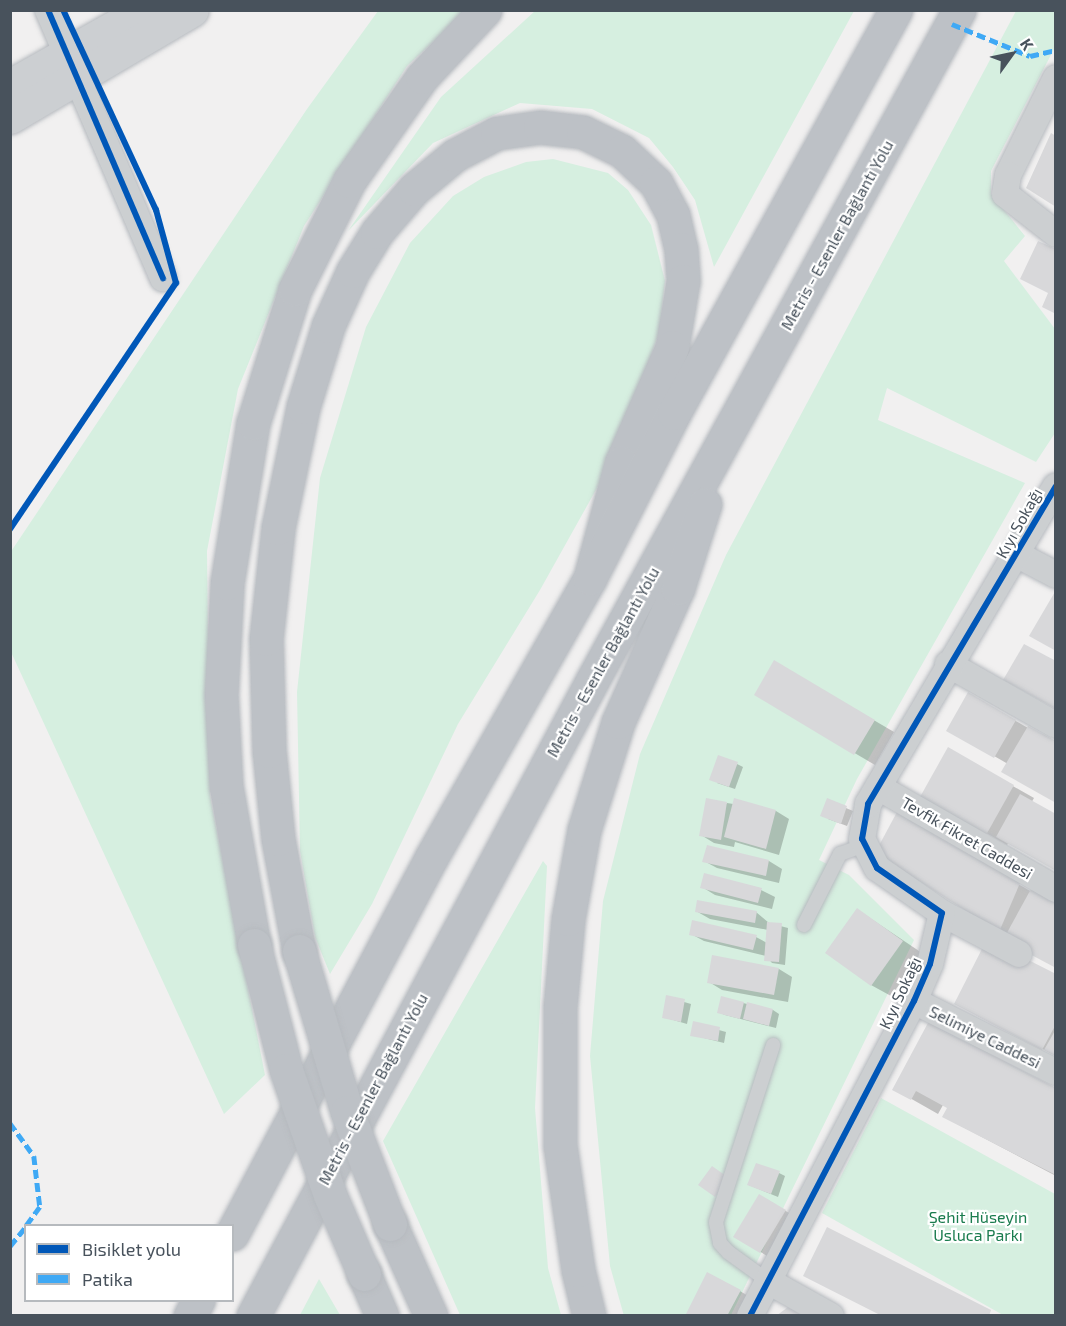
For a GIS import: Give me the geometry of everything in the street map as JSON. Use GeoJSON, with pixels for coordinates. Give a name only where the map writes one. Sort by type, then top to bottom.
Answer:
{"type":"FeatureCollection","features":[{"type":"Feature","properties":{"kind":"highway"},"geometry":{"type":"LineString","coordinates":[[382,1316],[330,1196],[286,1070],[254,945],[228,798],[221,694],[227,583],[253,423],[295,289],[349,181],[429,69],[485,10]]}},
{"type":"Feature","properties":{"kind":"highway"},"geometry":{"type":"LineString","coordinates":[[234,1230],[431,858],[590,578],[674,413],[896,10]]}},
{"type":"Feature","properties":{"kind":"highway","name":"Metris - Esenler Bağlantı Yolu"},"geometry":{"type":"LineString","coordinates":[[253,1316],[959,10]]}},
{"type":"Feature","properties":{"kind":"highway"},"geometry":{"type":"LineString","coordinates":[[431,1316],[390,1224],[347,1112],[298,951],[278,838],[269,751],[266,639],[278,528],[300,417],[328,326],[353,271],[377,232],[414,189],[455,155],[497,133],[540,127],[583,132],[622,151],[656,183],[673,215],[681,249],[683,281],[672,347],[621,463],[590,578]]}},
{"type":"Feature","properties":{"kind":"highway"},"geometry":{"type":"LineString","coordinates":[[589,1316],[578,1270],[560,1144],[560,1007],[568,919],[584,830],[618,722],[678,588],[699,529],[715,459]]}},
{"type":"Feature","properties":{"kind":"highway"},"geometry":{"type":"LineString","coordinates":[[190,1316],[197,1302]]}},
{"type":"Feature","properties":{"kind":"street"},"geometry":{"type":"LineString","coordinates":[[48,10],[74,66],[163,278]]}},
{"type":"Feature","properties":{"kind":"street"},"geometry":{"type":"LineString","coordinates":[[10,117],[145,10]]}},
{"type":"Feature","properties":{"kind":"street"},"geometry":{"type":"LineString","coordinates":[[10,86],[74,66],[192,10]]}},
{"type":"Feature","properties":{"kind":"street"},"geometry":{"type":"LineString","coordinates":[[1056,78],[1008,175],[1005,194],[1056,234]]}},
{"type":"Feature","properties":{"kind":"street","name":"Kıyı Sokağı"},"geometry":{"type":"LineString","coordinates":[[865,845],[862,838],[868,804],[948,664],[1018,555],[1056,486]]}},
{"type":"Feature","properties":{"kind":"street"},"geometry":{"type":"LineString","coordinates":[[1018,555],[1056,575]]}},
{"type":"Feature","properties":{"kind":"street"},"geometry":{"type":"LineString","coordinates":[[948,664],[1056,725]]}},
{"type":"Feature","properties":{"kind":"street","name":"Tevfik Fikret Caddesi"},"geometry":{"type":"LineString","coordinates":[[878,787],[1056,889]]}},
{"type":"Feature","properties":{"kind":"street"},"geometry":{"type":"LineString","coordinates":[[865,845],[877,868],[942,913],[1019,954]]}},
{"type":"Feature","properties":{"kind":"street","name":"Kıyı Sokağı"},"geometry":{"type":"LineString","coordinates":[[750,1316],[914,1001],[930,964],[942,913]]}},
{"type":"Feature","properties":{"kind":"street","name":"Selimiye Caddesi"},"geometry":{"type":"LineString","coordinates":[[914,1001],[1056,1072]]}},
{"type":"Feature","properties":{"kind":"street"},"geometry":{"type":"LineString","coordinates":[[768,1281],[831,1316]]}},
{"type":"Feature","properties":{"kind":"lane"},"geometry":{"type":"LineString","coordinates":[[804,924],[840,854],[865,845]]}},
{"type":"Feature","properties":{"kind":"lane"},"geometry":{"type":"LineString","coordinates":[[768,1281],[728,1252],[720,1243],[716,1222],[773,1045]]}},
{"type":"Feature","properties":{"kind":"green space"},"geometry":{"type":"Polygon","coordinates":[[[536,10],[854,11],[714,267],[695,200],[673,167],[649,138],[592,109],[520,103],[433,143],[348,231],[441,97],[536,10]]]}},
{"type":"Feature","properties":{"kind":"green space"},"geometry":{"type":"Polygon","coordinates":[[[378,11],[467,11],[407,66],[304,226],[238,389],[207,551],[210,796],[265,1075],[224,1114],[11,652],[10,553],[307,109],[378,11]]]}},
{"type":"Feature","properties":{"kind":"green space"},"geometry":{"type":"Polygon","coordinates":[[[1016,11],[1055,11],[1055,47],[991,171],[991,194],[1025,236],[1004,261],[1055,329],[1055,433],[1036,462],[887,388],[878,420],[1025,483],[857,779],[819,860],[849,875],[914,940],[731,1315],[624,1316],[610,1266],[590,1056],[603,901],[640,754],[726,555],[1016,11]]]}},
{"type":"Feature","properties":{"kind":"green space"},"geometry":{"type":"Polygon","coordinates":[[[553,159],[608,173],[628,190],[651,225],[665,281],[659,333],[616,454],[540,590],[458,724],[372,904],[330,974],[315,937],[300,851],[297,692],[320,478],[366,327],[410,243],[453,196],[484,177],[526,162],[553,159]]]}},
{"type":"Feature","properties":{"kind":"green space"},"geometry":{"type":"Polygon","coordinates":[[[543,861],[547,866],[535,1108],[548,1268],[561,1315],[460,1315],[383,1141],[543,861]]]}},
{"type":"Feature","properties":{"kind":"green space","name":"Şehit Hüseyin Usluca Parkı"},"geometry":{"type":"Polygon","coordinates":[[[881,1098],[1055,1194],[1055,1315],[1003,1315],[822,1213],[881,1098]]]}},
{"type":"Feature","properties":{"kind":"green space"},"geometry":{"type":"Polygon","coordinates":[[[319,1279],[340,1315],[300,1315],[319,1279]]]}},
{"type":"Feature","properties":{"kind":"building"},"geometry":{"type":"Polygon","coordinates":[[[1051,133],[1056,136],[1056,207],[1026,188],[1051,133]]]}},
{"type":"Feature","properties":{"kind":"building"},"geometry":{"type":"Polygon","coordinates":[[[1038,241],[1056,249],[1056,314],[1042,307],[1048,293],[1020,279],[1038,241]]]}},
{"type":"Feature","properties":{"kind":"building"},"geometry":{"type":"Polygon","coordinates":[[[1056,590],[1056,651],[1029,636],[1056,590]]]}},
{"type":"Feature","properties":{"kind":"building"},"geometry":{"type":"Polygon","coordinates":[[[1024,644],[1056,661],[1056,709],[1003,680],[1024,644]]]}},
{"type":"Feature","properties":{"kind":"building"},"geometry":{"type":"Polygon","coordinates":[[[774,660],[875,720],[854,755],[754,695],[774,660]]]}},
{"type":"Feature","properties":{"kind":"building"},"geometry":{"type":"Polygon","coordinates":[[[968,692],[1016,720],[994,758],[946,731],[968,692]]]}},
{"type":"Feature","properties":{"kind":"building"},"geometry":{"type":"Polygon","coordinates":[[[1028,726],[1056,741],[1056,803],[1001,772],[1028,726]]]}},
{"type":"Feature","properties":{"kind":"building"},"geometry":{"type":"Polygon","coordinates":[[[948,747],[1014,785],[986,835],[920,797],[948,747]]]}},
{"type":"Feature","properties":{"kind":"building"},"geometry":{"type":"Polygon","coordinates":[[[718,755],[738,762],[729,787],[709,780],[718,755]]]}},
{"type":"Feature","properties":{"kind":"building"},"geometry":{"type":"Polygon","coordinates":[[[1020,794],[1056,814],[1056,871],[996,837],[1020,794]]]}},
{"type":"Feature","properties":{"kind":"building"},"geometry":{"type":"Polygon","coordinates":[[[706,798],[727,802],[721,840],[699,836],[706,798]]]}},
{"type":"Feature","properties":{"kind":"building"},"geometry":{"type":"Polygon","coordinates":[[[734,798],[776,810],[766,849],[724,837],[734,798]]]}},
{"type":"Feature","properties":{"kind":"building"},"geometry":{"type":"Polygon","coordinates":[[[827,798],[847,806],[841,824],[820,816],[827,798]]]}},
{"type":"Feature","properties":{"kind":"building"},"geometry":{"type":"Polygon","coordinates":[[[897,812],[1020,883],[999,932],[875,853],[897,812]]]}},
{"type":"Feature","properties":{"kind":"building"},"geometry":{"type":"Polygon","coordinates":[[[707,845],[769,860],[766,876],[702,862],[707,845]]]}},
{"type":"Feature","properties":{"kind":"building"},"geometry":{"type":"Polygon","coordinates":[[[704,873],[762,888],[758,903],[700,888],[704,873]]]}},
{"type":"Feature","properties":{"kind":"building"},"geometry":{"type":"Polygon","coordinates":[[[1031,889],[1056,903],[1056,968],[1003,940],[1031,889]]]}},
{"type":"Feature","properties":{"kind":"building"},"geometry":{"type":"Polygon","coordinates":[[[697,900],[757,911],[755,923],[695,912],[697,900]]]}},
{"type":"Feature","properties":{"kind":"building"},"geometry":{"type":"Polygon","coordinates":[[[857,908],[903,941],[871,986],[825,953],[857,908]]]}},
{"type":"Feature","properties":{"kind":"building"},"geometry":{"type":"Polygon","coordinates":[[[692,920],[757,935],[753,950],[689,935],[692,920]]]}},
{"type":"Feature","properties":{"kind":"building"},"geometry":{"type":"Polygon","coordinates":[[[767,922],[782,923],[779,962],[764,961],[767,922]]]}},
{"type":"Feature","properties":{"kind":"building"},"geometry":{"type":"Polygon","coordinates":[[[987,939],[1056,974],[1056,1024],[1042,1050],[954,1004],[987,939]]]}},
{"type":"Feature","properties":{"kind":"building"},"geometry":{"type":"Polygon","coordinates":[[[712,955],[779,968],[774,995],[707,983],[712,955]]]}},
{"type":"Feature","properties":{"kind":"building"},"geometry":{"type":"Polygon","coordinates":[[[666,995],[685,999],[681,1022],[662,1018],[666,995]]]}},
{"type":"Feature","properties":{"kind":"building"},"geometry":{"type":"Polygon","coordinates":[[[721,996],[744,1002],[740,1019],[717,1013],[721,996]]]}},
{"type":"Feature","properties":{"kind":"building"},"geometry":{"type":"Polygon","coordinates":[[[747,1002],[773,1009],[769,1026],[743,1019],[747,1002]]]}},
{"type":"Feature","properties":{"kind":"building"},"geometry":{"type":"Polygon","coordinates":[[[693,1021],[720,1027],[718,1041],[690,1036],[693,1021]]]}},
{"type":"Feature","properties":{"kind":"building"},"geometry":{"type":"Polygon","coordinates":[[[929,1021],[1056,1088],[1056,1175],[942,1117],[947,1108],[916,1091],[911,1100],[892,1090],[929,1021]]]}},
{"type":"Feature","properties":{"kind":"building"},"geometry":{"type":"Polygon","coordinates":[[[1056,1029],[1056,1056],[1044,1050],[1056,1029]]]}},
{"type":"Feature","properties":{"kind":"building"},"geometry":{"type":"Polygon","coordinates":[[[756,1163],[780,1171],[771,1194],[747,1185],[756,1163]]]}},
{"type":"Feature","properties":{"kind":"building"},"geometry":{"type":"Polygon","coordinates":[[[712,1166],[729,1178],[715,1197],[698,1185],[712,1166]]]}},
{"type":"Feature","properties":{"kind":"building"},"geometry":{"type":"Polygon","coordinates":[[[759,1194],[786,1210],[760,1253],[733,1237],[759,1194]]]}},
{"type":"Feature","properties":{"kind":"building"},"geometry":{"type":"Polygon","coordinates":[[[827,1227],[991,1310],[989,1316],[882,1316],[803,1276],[827,1227]]]}},
{"type":"Feature","properties":{"kind":"building"},"geometry":{"type":"Polygon","coordinates":[[[707,1272],[741,1290],[727,1316],[685,1316],[707,1272]]]}},
{"type":"Feature","properties":{"kind":"building"},"geometry":{"type":"Polygon","coordinates":[[[788,1307],[803,1316],[776,1316],[788,1307]]]}},
{"type":"Feature","properties":{"kind":"marked path"},"geometry":{"type":"LineString","coordinates":[[952,24],[1030,56],[1056,50]]}},
{"type":"Feature","properties":{"kind":"marked path"},"geometry":{"type":"LineString","coordinates":[[10,1123],[34,1156],[40,1207],[27,1224]]}},
{"type":"Feature","properties":{"kind":"marked path"},"geometry":{"type":"LineString","coordinates":[[10,1246],[24,1228]]}},
{"type":"Feature","properties":{"kind":"cycle path"},"geometry":{"type":"LineString","coordinates":[[48,10],[163,278]]}},
{"type":"Feature","properties":{"kind":"cycle path"},"geometry":{"type":"LineString","coordinates":[[10,529],[176,283],[156,210],[63,10]]}},
{"type":"Feature","properties":{"kind":"cycle path"},"geometry":{"type":"LineString","coordinates":[[750,1316],[914,1001],[930,964],[942,913],[877,868],[862,839],[868,804],[1056,486]]}}]}
